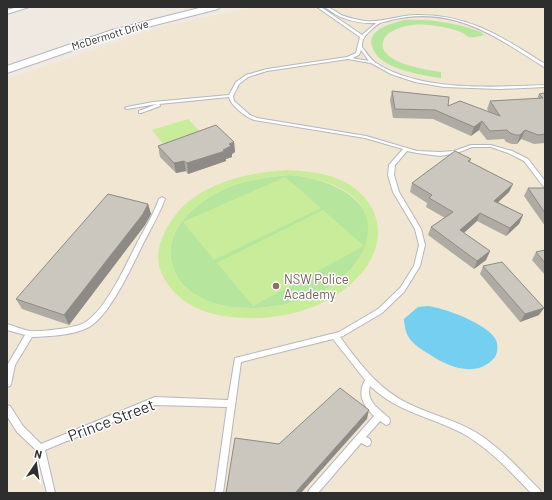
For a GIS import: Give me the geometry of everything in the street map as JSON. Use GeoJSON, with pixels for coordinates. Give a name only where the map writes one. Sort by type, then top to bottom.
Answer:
{"type":"FeatureCollection","features":[{"type":"Feature","properties":{"kind":"main road","name":"McDermott Drive"},"geometry":{"type":"LineString","coordinates":[[7,70],[116,32],[214,7]]}},
{"type":"Feature","properties":{"kind":"street"},"geometry":{"type":"LineString","coordinates":[[7,12],[26,7]]}},
{"type":"Feature","properties":{"kind":"lane"},"geometry":{"type":"LineString","coordinates":[[319,7],[362,37]]}},
{"type":"Feature","properties":{"kind":"lane"},"geometry":{"type":"LineString","coordinates":[[327,7],[346,18],[378,22],[400,17],[418,16],[464,22],[488,31],[545,66]]}},
{"type":"Feature","properties":{"kind":"lane"},"geometry":{"type":"LineString","coordinates":[[378,22],[362,37],[358,54],[348,58],[267,70],[246,76],[237,83],[231,96],[232,101],[240,110],[248,116],[256,119],[333,130],[366,137],[406,149],[440,154],[455,152],[471,146],[491,146],[510,152],[526,160],[545,185]]}},
{"type":"Feature","properties":{"kind":"lane"},"geometry":{"type":"LineString","coordinates":[[360,47],[370,62]]}},
{"type":"Feature","properties":{"kind":"lane"},"geometry":{"type":"LineString","coordinates":[[348,58],[370,62],[395,76],[435,84],[487,87],[545,86]]}},
{"type":"Feature","properties":{"kind":"lane"},"geometry":{"type":"LineString","coordinates":[[128,108],[168,102],[231,96]]}},
{"type":"Feature","properties":{"kind":"lane"},"geometry":{"type":"LineString","coordinates":[[141,112],[168,102]]}},
{"type":"Feature","properties":{"kind":"lane"},"geometry":{"type":"LineString","coordinates":[[219,493],[238,360],[341,334],[380,312],[402,290],[417,266],[422,245],[418,228],[396,192],[391,175],[392,165],[406,149]]}},
{"type":"Feature","properties":{"kind":"lane"},"geometry":{"type":"LineString","coordinates":[[7,327],[30,334],[60,332],[89,324],[105,306],[131,265],[138,248],[157,214],[162,199]]}},
{"type":"Feature","properties":{"kind":"lane"},"geometry":{"type":"LineString","coordinates":[[7,384],[12,364],[30,334]]}},
{"type":"Feature","properties":{"kind":"lane"},"geometry":{"type":"LineString","coordinates":[[335,336],[369,380],[386,396],[399,404],[460,428],[474,436],[489,447],[537,493]]}},
{"type":"Feature","properties":{"kind":"lane"},"geometry":{"type":"LineString","coordinates":[[369,380],[364,386],[363,394],[367,403],[386,421]]}},
{"type":"Feature","properties":{"kind":"lane","name":"Prince Street"},"geometry":{"type":"LineString","coordinates":[[40,448],[155,401],[232,404]]}},
{"type":"Feature","properties":{"kind":"lane"},"geometry":{"type":"LineString","coordinates":[[7,409],[20,429],[40,448],[51,493]]}},
{"type":"Feature","properties":{"kind":"lane"},"geometry":{"type":"LineString","coordinates":[[312,493],[335,472],[364,440],[380,415]]}},
{"type":"Feature","properties":{"kind":"shaded area","name":"NSW Police Academy"},"geometry":{"type":"Polygon","coordinates":[[[256,7],[545,7],[545,493],[7,493],[7,79],[169,25],[256,7]]]}},
{"type":"Feature","properties":{"kind":"green space"},"geometry":{"type":"Polygon","coordinates":[[[404,20],[424,20],[453,24],[481,32],[484,35],[469,37],[461,32],[434,25],[409,26],[391,32],[384,38],[383,42],[384,49],[388,55],[405,64],[441,72],[441,78],[412,73],[401,70],[382,60],[376,54],[371,42],[372,36],[382,28],[389,24],[404,20]]]}},
{"type":"Feature","properties":{"kind":"green space"},"geometry":{"type":"Polygon","coordinates":[[[188,119],[206,138],[168,150],[152,130],[188,119]]]}},
{"type":"Feature","properties":{"kind":"green space"},"geometry":{"type":"Polygon","coordinates":[[[288,170],[304,171],[330,176],[345,182],[357,190],[367,200],[374,212],[378,225],[378,239],[374,253],[366,267],[353,282],[338,294],[321,304],[302,311],[283,315],[263,318],[224,316],[204,311],[186,302],[166,281],[161,272],[159,262],[158,253],[160,243],[173,218],[185,204],[200,193],[216,185],[233,179],[288,170]],[[288,175],[261,178],[240,183],[208,198],[196,207],[185,218],[177,230],[172,243],[171,257],[175,272],[184,286],[198,296],[214,303],[231,307],[264,307],[298,301],[315,295],[330,287],[343,276],[355,264],[363,252],[368,228],[366,215],[360,204],[351,195],[340,188],[327,182],[301,176],[288,175]]]}},
{"type":"Feature","properties":{"kind":"green space"},"geometry":{"type":"Polygon","coordinates":[[[288,175],[307,177],[325,182],[342,190],[356,200],[365,212],[369,227],[366,245],[355,264],[330,287],[315,295],[281,305],[247,308],[231,307],[206,300],[191,292],[184,286],[175,272],[171,257],[172,243],[177,230],[185,218],[208,198],[234,185],[267,177],[288,175]]]}},
{"type":"Feature","properties":{"kind":"green space"},"geometry":{"type":"Polygon","coordinates":[[[285,177],[321,208],[214,260],[183,222],[285,177]]]}},
{"type":"Feature","properties":{"kind":"green space"},"geometry":{"type":"Polygon","coordinates":[[[323,210],[364,246],[253,306],[217,263],[323,210]]]}},
{"type":"Feature","properties":{"kind":"water"},"geometry":{"type":"Polygon","coordinates":[[[428,306],[455,313],[484,328],[496,340],[497,353],[495,357],[488,364],[480,368],[462,369],[437,359],[414,344],[406,332],[404,319],[418,307],[428,306]]]}},
{"type":"Feature","properties":{"kind":"building"},"geometry":{"type":"Polygon","coordinates":[[[392,91],[449,97],[448,106],[460,101],[500,116],[490,101],[543,98],[539,94],[545,93],[545,134],[538,135],[525,130],[520,135],[510,133],[507,130],[490,131],[482,121],[474,127],[435,110],[395,109],[392,91]]]}},
{"type":"Feature","properties":{"kind":"building"},"geometry":{"type":"Polygon","coordinates":[[[216,125],[234,142],[229,144],[231,146],[223,150],[225,151],[187,163],[184,161],[174,163],[158,146],[216,125]]]}},
{"type":"Feature","properties":{"kind":"building"},"geometry":{"type":"Polygon","coordinates":[[[455,151],[471,159],[468,161],[513,184],[494,201],[523,215],[510,228],[480,213],[460,230],[490,251],[477,261],[431,227],[453,212],[429,198],[432,195],[412,183],[455,151]]]}},
{"type":"Feature","properties":{"kind":"building"},"geometry":{"type":"Polygon","coordinates":[[[528,188],[545,189],[545,213],[528,188]]]}},
{"type":"Feature","properties":{"kind":"building"},"geometry":{"type":"Polygon","coordinates":[[[108,194],[148,204],[143,214],[64,315],[16,299],[108,194]]]}},
{"type":"Feature","properties":{"kind":"building"},"geometry":{"type":"Polygon","coordinates":[[[545,250],[545,263],[536,252],[545,250]]]}},
{"type":"Feature","properties":{"kind":"building"},"geometry":{"type":"Polygon","coordinates":[[[502,262],[544,308],[525,314],[483,266],[502,262]]]}},
{"type":"Feature","properties":{"kind":"building"},"geometry":{"type":"Polygon","coordinates":[[[340,388],[369,410],[295,493],[226,493],[235,438],[279,444],[340,388]]]}},
{"type":"Feature","properties":{"kind":"place","name":"NSW Police Academy"},"geometry":{"type":"Point","coordinates":[276,286]}}]}
